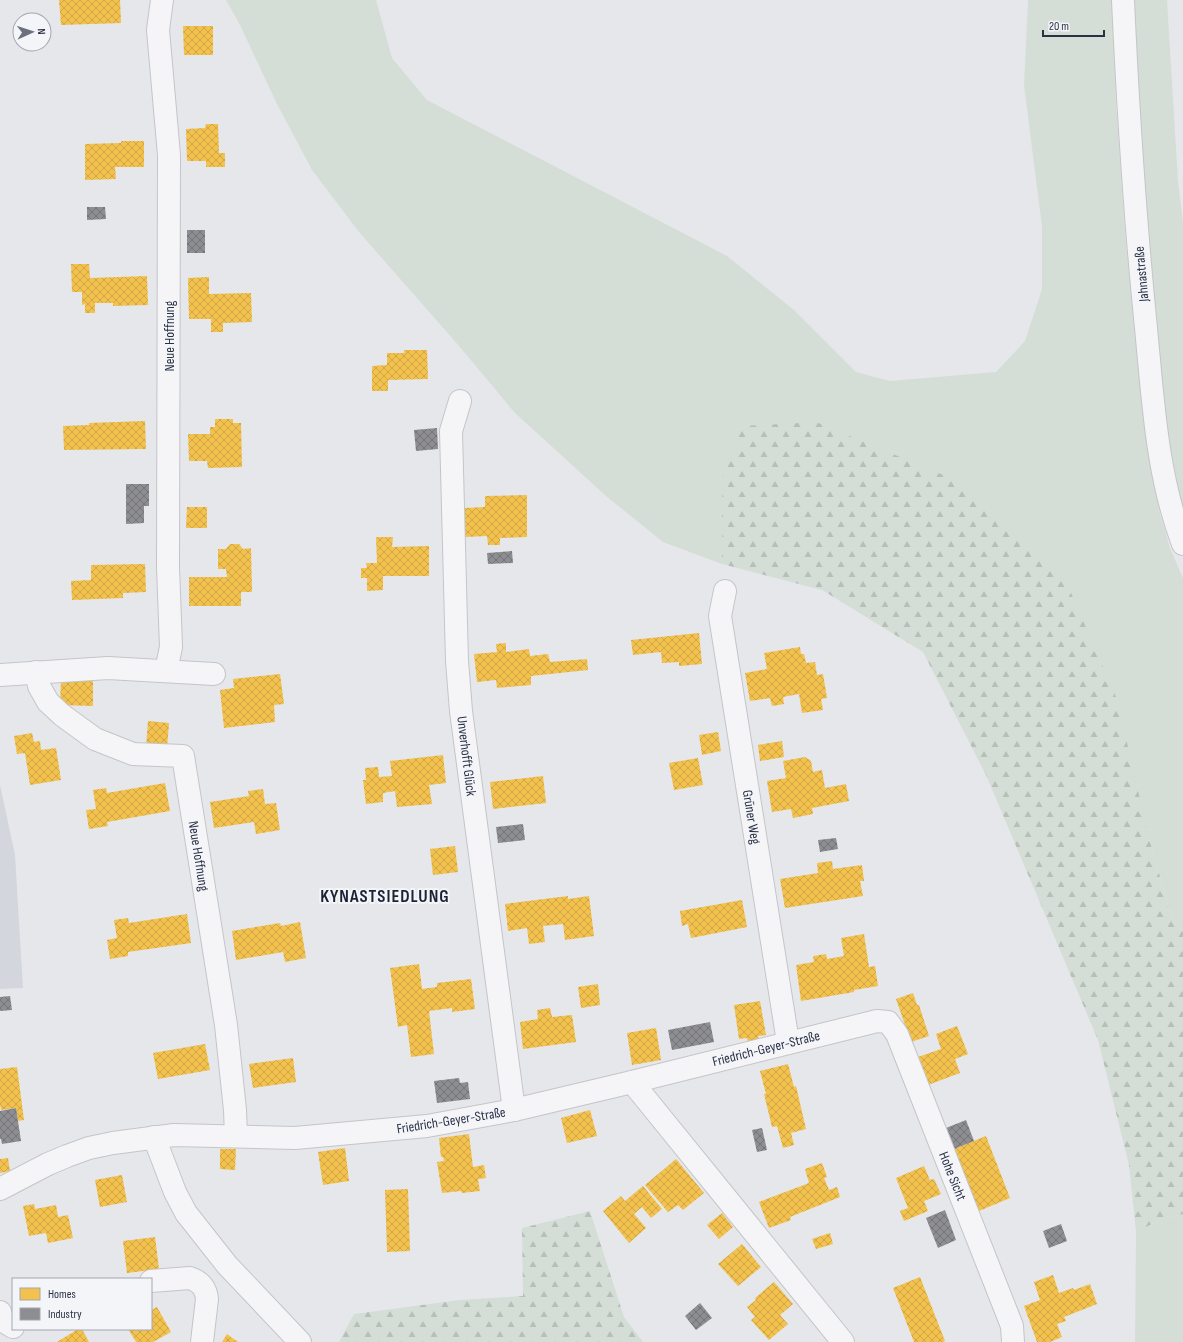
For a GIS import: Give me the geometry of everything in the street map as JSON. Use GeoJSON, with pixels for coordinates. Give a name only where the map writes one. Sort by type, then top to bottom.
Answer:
{"type":"FeatureCollection","features":[{"type":"Feature","properties":{"kind":"street","name":"Neue Hoffnung"},"geometry":{"type":"LineString","coordinates":[[162,0],[158,30],[169,155],[168,567],[171,647],[166,671]]}},
{"type":"Feature","properties":{"kind":"street","name":"Jahnastraße"},"geometry":{"type":"LineString","coordinates":[[1123,0],[1136,230],[1156,426],[1162,471],[1169,503],[1183,544]]}},
{"type":"Feature","properties":{"kind":"street","name":"Unverhofft Glück"},"geometry":{"type":"LineString","coordinates":[[460,401],[451,431],[457,668],[461,711],[514,1110]]}},
{"type":"Feature","properties":{"kind":"street","name":"Grüner Weg"},"geometry":{"type":"LineString","coordinates":[[725,591],[720,616],[788,1042]]}},
{"type":"Feature","properties":{"kind":"street"},"geometry":{"type":"LineString","coordinates":[[0,675],[108,668],[214,674]]}},
{"type":"Feature","properties":{"kind":"street","name":"Neue Hoffnung"},"geometry":{"type":"LineString","coordinates":[[36,672],[39,686],[48,702],[62,715],[95,738],[133,754],[183,756],[226,1025],[236,1110],[236,1136]]}},
{"type":"Feature","properties":{"kind":"street","name":"Friedrich-Geyer-Straße"},"geometry":{"type":"LineString","coordinates":[[0,1189],[48,1164],[67,1156],[89,1148],[113,1143],[154,1137],[196,1135],[295,1138],[427,1126],[514,1110],[877,1021]]}},
{"type":"Feature","properties":{"kind":"street","name":"Hohe Sicht"},"geometry":{"type":"LineString","coordinates":[[877,1021],[888,1022],[896,1034],[1012,1326],[1013,1342]]}},
{"type":"Feature","properties":{"kind":"street"},"geometry":{"type":"LineString","coordinates":[[632,1082],[843,1342]]}},
{"type":"Feature","properties":{"kind":"street"},"geometry":{"type":"LineString","coordinates":[[154,1137],[175,1192],[186,1213],[227,1265],[300,1342]]}},
{"type":"Feature","properties":{"kind":"street"},"geometry":{"type":"LineString","coordinates":[[152,1281],[190,1278],[203,1286],[207,1299],[202,1342]]}},
{"type":"Feature","properties":{"kind":"street"},"geometry":{"type":"LineString","coordinates":[[0,1312],[3,1321],[12,1326]]}},
{"type":"Feature","properties":{"kind":"shaded area"},"geometry":{"type":"Polygon","coordinates":[[[0,785],[15,855],[23,988],[0,989],[0,785]]]}},
{"type":"Feature","properties":{"kind":"green space"},"geometry":{"type":"Polygon","coordinates":[[[226,0],[376,0],[392,58],[427,100],[727,256],[794,310],[856,372],[890,381],[996,372],[1025,341],[1042,289],[1042,227],[1024,85],[1028,0],[1112,0],[1116,103],[1125,231],[1137,357],[1151,471],[1160,513],[1170,548],[1183,578],[1183,931],[1172,919],[1149,838],[722,478],[722,564],[663,542],[606,496],[515,413],[459,346],[359,232],[312,170],[277,104],[240,25],[226,0]]]}},
{"type":"Feature","properties":{"kind":"green space"},"geometry":{"type":"Polygon","coordinates":[[[1133,0],[1167,0],[1178,181],[1183,223],[1183,510],[1172,469],[1166,428],[1147,229],[1133,0]]]}},
{"type":"Feature","properties":{"kind":"green space"},"geometry":{"type":"Polygon","coordinates":[[[816,422],[965,484],[1062,572],[1117,699],[1149,838],[1172,919],[1183,931],[1183,1214],[1162,1219],[1136,1232],[1129,1165],[1098,1040],[986,775],[923,652],[822,590],[722,564],[722,478],[743,426],[816,422]]]}},
{"type":"Feature","properties":{"kind":"green space"},"geometry":{"type":"Polygon","coordinates":[[[590,1211],[624,1317],[643,1342],[339,1342],[354,1314],[460,1300],[523,1296],[522,1228],[590,1211]]]}},
{"type":"Feature","properties":{"kind":"green space"},"geometry":{"type":"Polygon","coordinates":[[[1183,1214],[1183,1342],[1135,1342],[1136,1232],[1162,1219],[1183,1214]]]}},
{"type":"Feature","properties":{"kind":"building: Homes"},"geometry":{"type":"Polygon","coordinates":[[[59,0],[120,0],[121,23],[61,25],[59,0]]]}},
{"type":"Feature","properties":{"kind":"building: Homes"},"geometry":{"type":"Polygon","coordinates":[[[183,26],[213,26],[213,55],[184,55],[183,26]]]}},
{"type":"Feature","properties":{"kind":"building: Homes"},"geometry":{"type":"Polygon","coordinates":[[[206,124],[218,124],[219,153],[225,153],[225,167],[206,167],[206,161],[187,161],[186,129],[205,128],[206,124]]]}},
{"type":"Feature","properties":{"kind":"building: Homes"},"geometry":{"type":"Polygon","coordinates":[[[121,141],[144,141],[144,167],[115,167],[116,179],[85,180],[85,144],[121,143],[121,141]]]}},
{"type":"Feature","properties":{"kind":"building: Homes"},"geometry":{"type":"Polygon","coordinates":[[[71,264],[89,264],[90,278],[147,276],[148,305],[113,306],[113,303],[95,303],[95,313],[85,313],[85,304],[82,305],[82,292],[72,292],[71,264]]]}},
{"type":"Feature","properties":{"kind":"building: Homes"},"geometry":{"type":"Polygon","coordinates":[[[209,277],[209,294],[251,293],[252,322],[223,323],[223,332],[211,332],[211,319],[189,319],[188,278],[209,277]]]}},
{"type":"Feature","properties":{"kind":"building: Homes"},"geometry":{"type":"Polygon","coordinates":[[[404,350],[427,350],[428,379],[388,380],[388,391],[372,391],[372,366],[387,365],[387,353],[404,353],[404,350]]]}},
{"type":"Feature","properties":{"kind":"building: Homes"},"geometry":{"type":"Polygon","coordinates":[[[215,419],[233,419],[233,423],[241,423],[242,467],[208,468],[207,461],[189,461],[188,434],[210,434],[210,427],[215,427],[215,419]]]}},
{"type":"Feature","properties":{"kind":"building: Homes"},"geometry":{"type":"Polygon","coordinates":[[[145,421],[146,449],[64,450],[63,426],[89,425],[89,423],[145,421]]]}},
{"type":"Feature","properties":{"kind":"building: Homes"},"geometry":{"type":"Polygon","coordinates":[[[527,495],[527,537],[500,538],[500,545],[488,545],[487,536],[465,537],[465,508],[485,507],[485,496],[527,495]]]}},
{"type":"Feature","properties":{"kind":"building: Homes"},"geometry":{"type":"Polygon","coordinates":[[[187,507],[207,507],[207,528],[186,528],[187,507]]]}},
{"type":"Feature","properties":{"kind":"building: Homes"},"geometry":{"type":"Polygon","coordinates":[[[376,537],[393,537],[392,547],[429,546],[429,576],[383,576],[383,590],[367,591],[367,578],[361,578],[361,568],[367,568],[366,563],[377,563],[376,537]]]}},
{"type":"Feature","properties":{"kind":"building: Homes"},"geometry":{"type":"Polygon","coordinates":[[[230,544],[239,544],[243,549],[251,548],[252,592],[241,592],[241,606],[189,606],[189,577],[227,577],[226,569],[218,569],[218,549],[226,549],[230,544]]]}},
{"type":"Feature","properties":{"kind":"building: Homes"},"geometry":{"type":"Polygon","coordinates":[[[145,564],[146,592],[123,593],[123,598],[72,600],[71,581],[91,580],[91,565],[145,564]]]}},
{"type":"Feature","properties":{"kind":"building: Homes"},"geometry":{"type":"Polygon","coordinates":[[[699,633],[702,664],[679,666],[679,662],[662,663],[661,652],[633,655],[631,640],[699,633]]]}},
{"type":"Feature","properties":{"kind":"building: Homes"},"geometry":{"type":"Polygon","coordinates":[[[506,643],[506,652],[529,649],[530,656],[548,654],[550,662],[587,659],[588,670],[531,676],[531,685],[497,688],[496,680],[477,682],[474,654],[497,652],[496,644],[506,643]]]}},
{"type":"Feature","properties":{"kind":"building: Homes"},"geometry":{"type":"Polygon","coordinates":[[[800,647],[801,654],[804,654],[806,663],[815,662],[817,675],[823,674],[827,698],[821,699],[823,710],[802,713],[799,694],[783,697],[784,704],[772,706],[770,698],[750,701],[745,673],[767,669],[764,653],[800,647]]]}},
{"type":"Feature","properties":{"kind":"building: Homes"},"geometry":{"type":"Polygon","coordinates":[[[280,674],[284,704],[274,705],[275,722],[224,728],[220,690],[234,688],[233,679],[280,674]]]}},
{"type":"Feature","properties":{"kind":"building: Homes"},"geometry":{"type":"Polygon","coordinates":[[[61,679],[93,680],[93,706],[60,705],[61,679]]]}},
{"type":"Feature","properties":{"kind":"building: Homes"},"geometry":{"type":"Polygon","coordinates":[[[148,721],[169,723],[167,749],[146,748],[148,721]]]}},
{"type":"Feature","properties":{"kind":"building: Homes"},"geometry":{"type":"Polygon","coordinates":[[[718,732],[721,751],[702,755],[699,735],[718,732]]]}},
{"type":"Feature","properties":{"kind":"building: Homes"},"geometry":{"type":"Polygon","coordinates":[[[32,733],[34,742],[40,741],[41,750],[56,748],[61,780],[30,785],[25,753],[17,754],[14,736],[32,733]]]}},
{"type":"Feature","properties":{"kind":"building: Homes"},"geometry":{"type":"Polygon","coordinates":[[[782,741],[784,757],[760,761],[758,745],[782,741]]]}},
{"type":"Feature","properties":{"kind":"building: Homes"},"geometry":{"type":"Polygon","coordinates":[[[443,755],[446,783],[429,785],[432,804],[397,807],[395,791],[383,793],[383,802],[366,804],[363,780],[366,780],[365,768],[378,767],[379,777],[392,776],[390,761],[443,755]]]}},
{"type":"Feature","properties":{"kind":"building: Homes"},"geometry":{"type":"Polygon","coordinates":[[[805,757],[811,761],[813,772],[822,770],[825,788],[846,784],[849,801],[812,808],[813,814],[793,818],[791,809],[772,812],[767,781],[786,778],[783,761],[805,757]]]}},
{"type":"Feature","properties":{"kind":"building: Homes"},"geometry":{"type":"Polygon","coordinates":[[[698,758],[703,785],[674,790],[669,763],[698,758]]]}},
{"type":"Feature","properties":{"kind":"building: Homes"},"geometry":{"type":"Polygon","coordinates":[[[543,776],[546,803],[493,809],[490,782],[543,776]]]}},
{"type":"Feature","properties":{"kind":"building: Homes"},"geometry":{"type":"Polygon","coordinates":[[[165,783],[170,811],[107,822],[108,826],[89,829],[86,810],[96,809],[93,790],[106,788],[107,793],[165,783]]]}},
{"type":"Feature","properties":{"kind":"building: Homes"},"geometry":{"type":"Polygon","coordinates":[[[263,789],[265,804],[276,803],[280,830],[256,834],[254,822],[214,828],[210,802],[249,796],[248,791],[263,789]]]}},
{"type":"Feature","properties":{"kind":"building: Homes"},"geometry":{"type":"Polygon","coordinates":[[[455,846],[458,872],[433,875],[430,849],[455,846]]]}},
{"type":"Feature","properties":{"kind":"building: Homes"},"geometry":{"type":"Polygon","coordinates":[[[832,861],[833,869],[862,865],[864,881],[860,881],[863,896],[785,908],[780,879],[818,873],[817,863],[832,861]]]}},
{"type":"Feature","properties":{"kind":"building: Homes"},"geometry":{"type":"Polygon","coordinates":[[[568,896],[568,899],[589,896],[594,936],[565,940],[563,924],[543,926],[545,942],[529,944],[527,928],[508,931],[505,904],[568,896]]]}},
{"type":"Feature","properties":{"kind":"building: Homes"},"geometry":{"type":"Polygon","coordinates":[[[742,900],[747,927],[691,938],[688,924],[682,926],[680,911],[742,900]]]}},
{"type":"Feature","properties":{"kind":"building: Homes"},"geometry":{"type":"Polygon","coordinates":[[[187,914],[191,943],[128,952],[128,956],[110,959],[107,940],[117,938],[114,920],[128,918],[129,923],[187,914]]]}},
{"type":"Feature","properties":{"kind":"building: Homes"},"geometry":{"type":"Polygon","coordinates":[[[300,922],[306,958],[285,962],[283,952],[236,960],[232,931],[280,923],[281,926],[300,922]]]}},
{"type":"Feature","properties":{"kind":"building: Homes"},"geometry":{"type":"Polygon","coordinates":[[[864,934],[869,967],[875,966],[878,986],[854,990],[854,992],[801,1001],[796,965],[814,962],[813,956],[826,954],[827,959],[844,956],[841,938],[864,934]]]}},
{"type":"Feature","properties":{"kind":"building: Homes"},"geometry":{"type":"Polygon","coordinates":[[[419,964],[422,989],[437,987],[437,983],[471,979],[475,1009],[452,1012],[452,1008],[429,1011],[434,1054],[411,1057],[407,1025],[398,1027],[390,968],[419,964]]]}},
{"type":"Feature","properties":{"kind":"building: Homes"},"geometry":{"type":"Polygon","coordinates":[[[598,984],[600,1005],[581,1008],[578,987],[598,984]]]}},
{"type":"Feature","properties":{"kind":"building: Homes"},"geometry":{"type":"Polygon","coordinates":[[[913,993],[917,1005],[919,1005],[929,1036],[911,1042],[896,999],[913,993]]]}},
{"type":"Feature","properties":{"kind":"building: Homes"},"geometry":{"type":"Polygon","coordinates":[[[760,1001],[766,1035],[758,1036],[759,1041],[748,1043],[747,1038],[739,1039],[734,1005],[760,1001]]]}},
{"type":"Feature","properties":{"kind":"building: Homes"},"geometry":{"type":"Polygon","coordinates":[[[550,1008],[552,1017],[572,1015],[576,1042],[523,1049],[520,1022],[538,1019],[537,1010],[550,1008]]]}},
{"type":"Feature","properties":{"kind":"building: Homes"},"geometry":{"type":"Polygon","coordinates":[[[957,1026],[968,1054],[955,1059],[960,1073],[928,1085],[918,1057],[941,1049],[936,1034],[957,1026]]]}},
{"type":"Feature","properties":{"kind":"building: Homes"},"geometry":{"type":"Polygon","coordinates":[[[656,1028],[661,1060],[632,1065],[627,1033],[656,1028]]]}},
{"type":"Feature","properties":{"kind":"building: Homes"},"geometry":{"type":"Polygon","coordinates":[[[205,1044],[210,1070],[158,1079],[153,1053],[205,1044]]]}},
{"type":"Feature","properties":{"kind":"building: Homes"},"geometry":{"type":"Polygon","coordinates":[[[293,1058],[296,1082],[253,1088],[249,1064],[293,1058]]]}},
{"type":"Feature","properties":{"kind":"building: Homes"},"geometry":{"type":"Polygon","coordinates":[[[788,1064],[794,1087],[796,1086],[806,1129],[791,1133],[794,1145],[783,1148],[777,1126],[772,1127],[760,1071],[788,1064]]]}},
{"type":"Feature","properties":{"kind":"building: Homes"},"geometry":{"type":"Polygon","coordinates":[[[17,1067],[24,1120],[18,1121],[16,1108],[1,1110],[0,1104],[0,1069],[17,1067]]]}},
{"type":"Feature","properties":{"kind":"building: Homes"},"geometry":{"type":"Polygon","coordinates":[[[590,1110],[597,1136],[567,1143],[561,1118],[590,1110]]]}},
{"type":"Feature","properties":{"kind":"building: Homes"},"geometry":{"type":"Polygon","coordinates":[[[469,1134],[473,1167],[484,1165],[486,1178],[478,1179],[480,1191],[442,1193],[437,1162],[444,1161],[443,1157],[441,1157],[439,1138],[469,1134]]]}},
{"type":"Feature","properties":{"kind":"building: Homes"},"geometry":{"type":"Polygon","coordinates":[[[986,1136],[1010,1198],[979,1211],[954,1149],[986,1136]]]}},
{"type":"Feature","properties":{"kind":"building: Homes"},"geometry":{"type":"Polygon","coordinates":[[[345,1148],[349,1181],[323,1185],[318,1152],[345,1148]]]}},
{"type":"Feature","properties":{"kind":"building: Homes"},"geometry":{"type":"Polygon","coordinates":[[[220,1149],[236,1149],[235,1170],[220,1169],[220,1149]]]}},
{"type":"Feature","properties":{"kind":"building: Homes"},"geometry":{"type":"Polygon","coordinates":[[[8,1158],[10,1171],[0,1173],[0,1159],[8,1158]]]}},
{"type":"Feature","properties":{"kind":"building: Homes"},"geometry":{"type":"Polygon","coordinates":[[[676,1159],[704,1193],[683,1210],[678,1205],[668,1212],[645,1185],[676,1159]]]}},
{"type":"Feature","properties":{"kind":"building: Homes"},"geometry":{"type":"Polygon","coordinates":[[[822,1163],[827,1177],[824,1178],[829,1190],[837,1187],[840,1197],[790,1217],[791,1220],[769,1228],[759,1202],[809,1183],[805,1169],[822,1163]]]}},
{"type":"Feature","properties":{"kind":"building: Homes"},"geometry":{"type":"Polygon","coordinates":[[[924,1166],[930,1180],[934,1179],[941,1194],[924,1201],[928,1211],[904,1221],[900,1211],[908,1208],[896,1178],[924,1166]]]}},
{"type":"Feature","properties":{"kind":"building: Homes"},"geometry":{"type":"Polygon","coordinates":[[[122,1175],[127,1202],[100,1207],[95,1180],[122,1175]]]}},
{"type":"Feature","properties":{"kind":"building: Homes"},"geometry":{"type":"Polygon","coordinates":[[[643,1186],[662,1209],[651,1218],[642,1207],[634,1214],[646,1228],[629,1243],[603,1211],[621,1196],[625,1201],[643,1186]]]}},
{"type":"Feature","properties":{"kind":"building: Homes"},"geometry":{"type":"Polygon","coordinates":[[[408,1189],[410,1251],[387,1252],[385,1190],[408,1189]]]}},
{"type":"Feature","properties":{"kind":"building: Homes"},"geometry":{"type":"Polygon","coordinates":[[[34,1204],[35,1209],[56,1205],[58,1217],[68,1215],[73,1238],[48,1243],[46,1233],[29,1236],[23,1206],[34,1204]]]}},
{"type":"Feature","properties":{"kind":"building: Homes"},"geometry":{"type":"Polygon","coordinates":[[[722,1213],[733,1227],[719,1239],[707,1225],[722,1213]]]}},
{"type":"Feature","properties":{"kind":"building: Homes"},"geometry":{"type":"Polygon","coordinates":[[[830,1233],[833,1244],[816,1249],[812,1239],[830,1233]]]}},
{"type":"Feature","properties":{"kind":"building: Homes"},"geometry":{"type":"Polygon","coordinates":[[[155,1237],[159,1269],[127,1273],[123,1241],[155,1237]]]}},
{"type":"Feature","properties":{"kind":"building: Homes"},"geometry":{"type":"Polygon","coordinates":[[[742,1244],[761,1267],[738,1286],[718,1264],[742,1244]]]}},
{"type":"Feature","properties":{"kind":"building: Homes"},"geometry":{"type":"Polygon","coordinates":[[[1053,1275],[1059,1293],[1073,1288],[1074,1290],[1090,1284],[1097,1304],[1064,1317],[1066,1321],[1057,1324],[1062,1337],[1050,1342],[1037,1342],[1024,1306],[1040,1300],[1034,1282],[1053,1275]]]}},
{"type":"Feature","properties":{"kind":"building: Homes"},"geometry":{"type":"Polygon","coordinates":[[[920,1277],[945,1341],[943,1342],[914,1342],[893,1288],[920,1277]]]}},
{"type":"Feature","properties":{"kind":"building: Homes"},"geometry":{"type":"Polygon","coordinates":[[[774,1282],[793,1304],[780,1315],[788,1324],[769,1340],[751,1320],[755,1317],[747,1307],[774,1282]]]}},
{"type":"Feature","properties":{"kind":"building: Homes"},"geometry":{"type":"Polygon","coordinates":[[[157,1307],[171,1332],[153,1342],[136,1342],[129,1330],[152,1330],[152,1310],[157,1307]]]}},
{"type":"Feature","properties":{"kind":"building: Homes"},"geometry":{"type":"Polygon","coordinates":[[[76,1330],[83,1330],[89,1342],[57,1342],[76,1330]]]}},
{"type":"Feature","properties":{"kind":"building: Homes"},"geometry":{"type":"Polygon","coordinates":[[[227,1334],[238,1342],[222,1342],[227,1334]]]}},
{"type":"Feature","properties":{"kind":"building: Industry"},"geometry":{"type":"Polygon","coordinates":[[[87,207],[105,207],[106,219],[87,220],[87,207]]]}},
{"type":"Feature","properties":{"kind":"building: Industry"},"geometry":{"type":"Polygon","coordinates":[[[187,230],[205,230],[205,253],[187,253],[187,230]]]}},
{"type":"Feature","properties":{"kind":"building: Industry"},"geometry":{"type":"Polygon","coordinates":[[[437,428],[438,449],[416,451],[414,430],[437,428]]]}},
{"type":"Feature","properties":{"kind":"building: Industry"},"geometry":{"type":"Polygon","coordinates":[[[126,484],[149,484],[149,506],[144,506],[144,523],[126,524],[126,484]]]}},
{"type":"Feature","properties":{"kind":"building: Industry"},"geometry":{"type":"Polygon","coordinates":[[[512,551],[513,563],[488,564],[487,553],[512,551]]]}},
{"type":"Feature","properties":{"kind":"building: Industry"},"geometry":{"type":"Polygon","coordinates":[[[523,824],[525,840],[498,843],[496,827],[523,824]]]}},
{"type":"Feature","properties":{"kind":"building: Industry"},"geometry":{"type":"Polygon","coordinates":[[[836,838],[838,849],[820,852],[818,840],[836,838]]]}},
{"type":"Feature","properties":{"kind":"building: Industry"},"geometry":{"type":"Polygon","coordinates":[[[10,996],[12,1010],[0,1011],[0,997],[10,996]]]}},
{"type":"Feature","properties":{"kind":"building: Industry"},"geometry":{"type":"Polygon","coordinates":[[[710,1022],[714,1042],[672,1050],[668,1030],[710,1022]]]}},
{"type":"Feature","properties":{"kind":"building: Industry"},"geometry":{"type":"Polygon","coordinates":[[[459,1078],[460,1083],[468,1082],[470,1099],[437,1103],[434,1081],[459,1078]]]}},
{"type":"Feature","properties":{"kind":"building: Industry"},"geometry":{"type":"Polygon","coordinates":[[[16,1108],[21,1141],[2,1144],[0,1139],[0,1111],[16,1108]]]}},
{"type":"Feature","properties":{"kind":"building: Industry"},"geometry":{"type":"Polygon","coordinates":[[[966,1120],[974,1141],[954,1149],[946,1128],[966,1120]]]}},
{"type":"Feature","properties":{"kind":"building: Industry"},"geometry":{"type":"Polygon","coordinates":[[[762,1128],[767,1150],[757,1152],[752,1130],[762,1128]]]}},
{"type":"Feature","properties":{"kind":"building: Industry"},"geometry":{"type":"Polygon","coordinates":[[[945,1210],[956,1240],[938,1248],[926,1218],[945,1210]]]}},
{"type":"Feature","properties":{"kind":"building: Industry"},"geometry":{"type":"Polygon","coordinates":[[[1061,1224],[1067,1241],[1049,1248],[1043,1231],[1061,1224]]]}},
{"type":"Feature","properties":{"kind":"building: Industry"},"geometry":{"type":"Polygon","coordinates":[[[700,1303],[712,1318],[696,1330],[685,1316],[700,1303]]]}},
{"type":"Feature","properties":{"kind":"district","name":"KYNASTSIEDLUNG"},"geometry":{"type":"Point","coordinates":[385,896]}}]}
